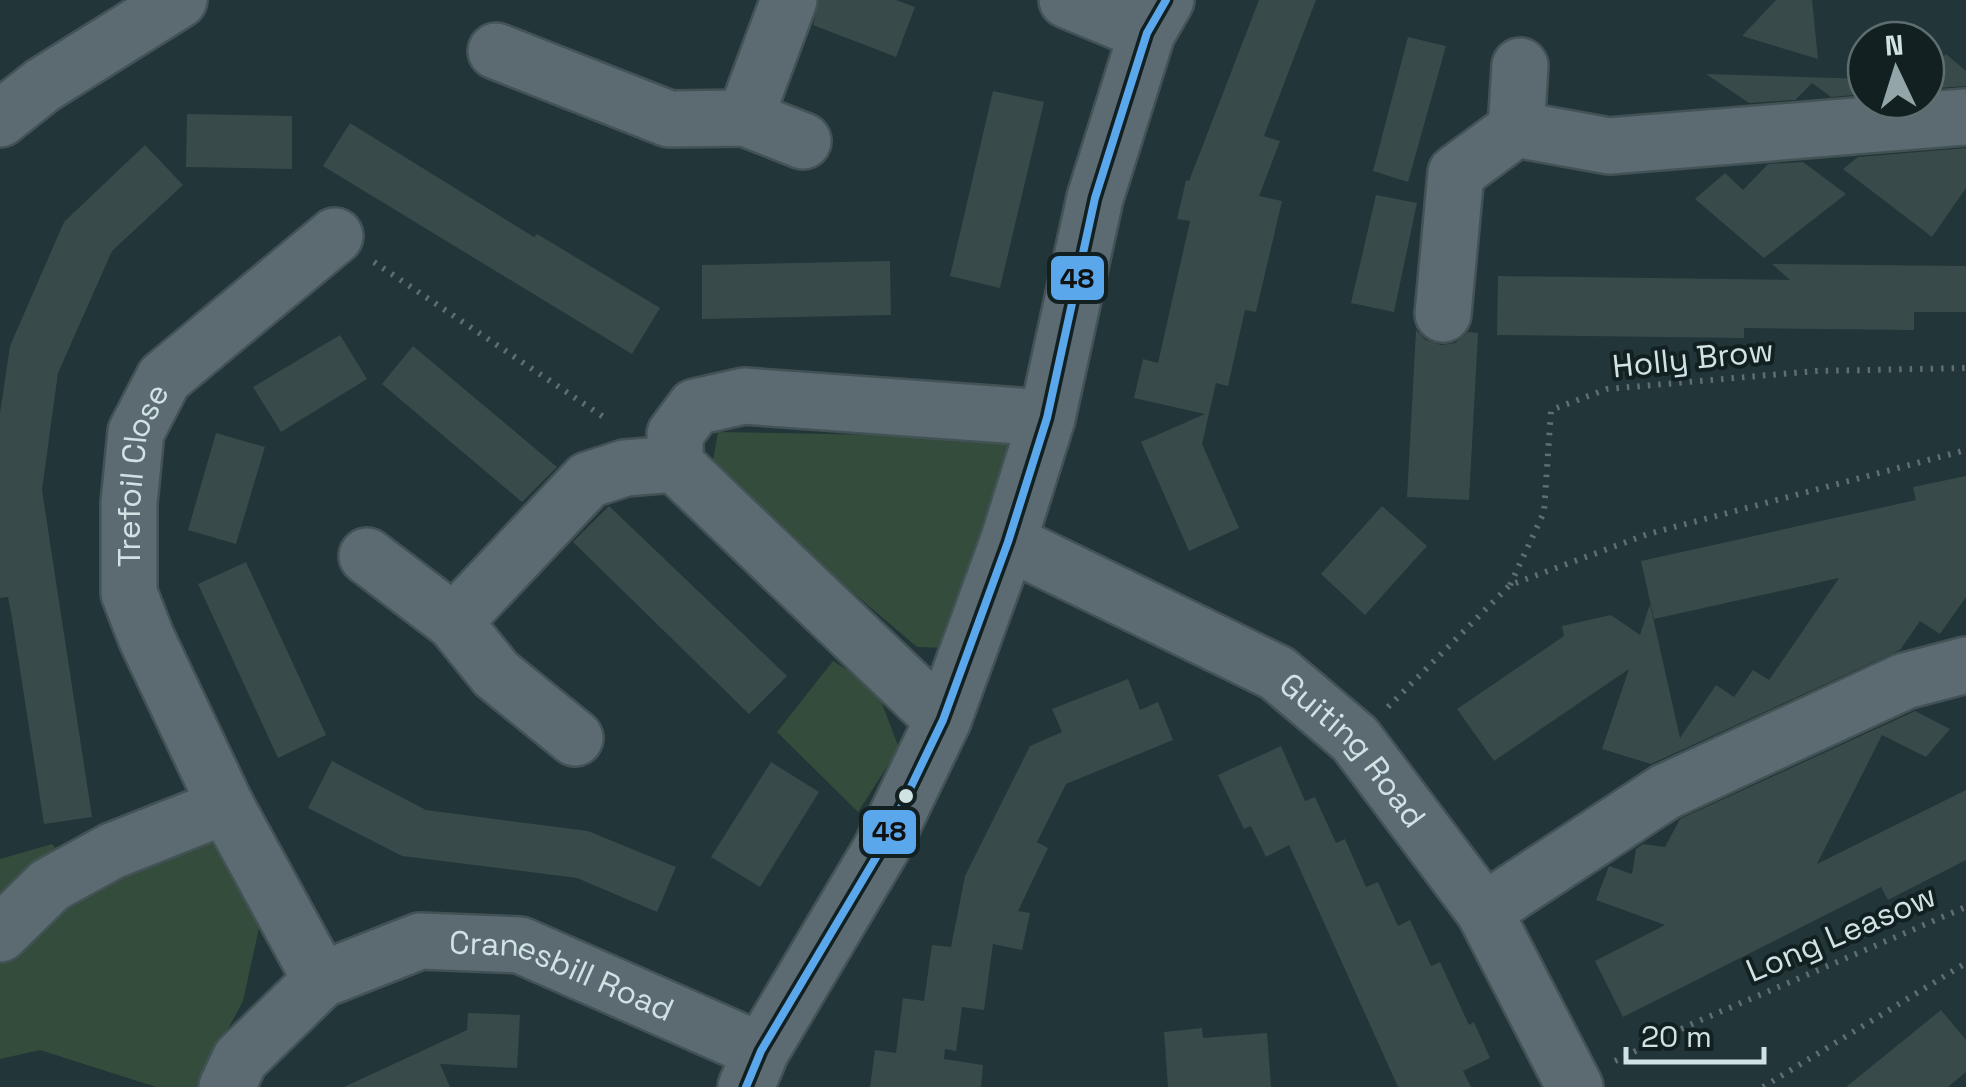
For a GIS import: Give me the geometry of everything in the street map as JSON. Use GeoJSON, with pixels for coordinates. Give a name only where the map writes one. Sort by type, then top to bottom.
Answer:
{"type":"FeatureCollection","features":[{"type":"Feature","properties":{"kind":"street"},"geometry":{"type":"LineString","coordinates":[[0,119],[42,85],[179,0]]}},
{"type":"Feature","properties":{"kind":"street"},"geometry":{"type":"LineString","coordinates":[[745,118],[789,0]]}},
{"type":"Feature","properties":{"kind":"street"},"geometry":{"type":"LineString","coordinates":[[754,1069],[881,848],[943,720],[1008,542],[1047,418],[1095,198],[1157,16],[1067,0]]}},
{"type":"Feature","properties":{"kind":"street"},"geometry":{"type":"LineString","coordinates":[[496,51],[669,119],[745,118],[803,141]]}},
{"type":"Feature","properties":{"kind":"street"},"geometry":{"type":"LineString","coordinates":[[1516,129],[1520,66]]}},
{"type":"Feature","properties":{"kind":"street"},"geometry":{"type":"LineString","coordinates":[[1444,314],[1456,173],[1516,129],[1609,146],[1966,117]]}},
{"type":"Feature","properties":{"kind":"street","name":"Trefoil Close"},"geometry":{"type":"LineString","coordinates":[[322,980],[226,806],[146,637],[129,593],[128,502],[136,432],[164,378],[336,236]]}},
{"type":"Feature","properties":{"kind":"street"},"geometry":{"type":"LineString","coordinates":[[674,464],[675,434],[695,407],[744,396],[1047,418]]}},
{"type":"Feature","properties":{"kind":"street"},"geometry":{"type":"LineString","coordinates":[[454,622],[588,480],[625,468],[674,464],[943,720]]}},
{"type":"Feature","properties":{"kind":"street","name":"Guiting Road"},"geometry":{"type":"LineString","coordinates":[[1008,542],[1278,673],[1355,739],[1484,911],[1574,1084]]}},
{"type":"Feature","properties":{"kind":"street"},"geometry":{"type":"LineString","coordinates":[[367,556],[454,622],[496,674],[575,738]]}},
{"type":"Feature","properties":{"kind":"street"},"geometry":{"type":"LineString","coordinates":[[1484,911],[1665,792],[1905,681],[1966,666]]}},
{"type":"Feature","properties":{"kind":"street"},"geometry":{"type":"LineString","coordinates":[[0,934],[50,884],[112,850],[226,806]]}},
{"type":"Feature","properties":{"kind":"street","name":"Cranesbill Road"},"geometry":{"type":"LineString","coordinates":[[227,1087],[240,1059],[322,980],[420,941],[520,945],[754,1069]]}},
{"type":"Feature","properties":{"kind":"path"},"geometry":{"type":"LineString","coordinates":[[336,236],[610,421]]}},
{"type":"Feature","properties":{"kind":"path","name":"Holly Brow"},"geometry":{"type":"LineString","coordinates":[[1355,739],[1510,585],[1544,512],[1550,410],[1607,389],[1816,371],[1966,368]]}},
{"type":"Feature","properties":{"kind":"path","name":"Holly Brow"},"geometry":{"type":"LineString","coordinates":[[1510,585],[1648,534],[1966,450]]}},
{"type":"Feature","properties":{"kind":"path","name":"Long Leasow"},"geometry":{"type":"LineString","coordinates":[[1574,1084],[1694,1023],[1966,907]]}},
{"type":"Feature","properties":{"kind":"path"},"geometry":{"type":"LineString","coordinates":[[1763,1087],[1966,964]]}},
{"type":"Feature","properties":{"kind":"green space"},"geometry":{"type":"Polygon","coordinates":[[[718,432],[995,437],[1016,452],[948,648],[917,647],[711,472],[718,432]]]}},
{"type":"Feature","properties":{"kind":"green space"},"geometry":{"type":"Polygon","coordinates":[[[833,661],[876,688],[899,748],[858,812],[777,732],[833,661]]]}},
{"type":"Feature","properties":{"kind":"green space"},"geometry":{"type":"Polygon","coordinates":[[[211,841],[261,919],[243,1001],[197,1087],[156,1087],[40,1050],[0,1059],[0,859],[52,844],[89,885],[211,841]]]}},
{"type":"Feature","properties":{"kind":"building"},"geometry":{"type":"Polygon","coordinates":[[[819,0],[896,0],[915,7],[896,57],[813,25],[819,0]]]}},
{"type":"Feature","properties":{"kind":"building"},"geometry":{"type":"Polygon","coordinates":[[[1259,0],[1316,0],[1264,136],[1280,141],[1259,196],[1282,201],[1256,312],[1245,310],[1228,386],[1216,383],[1202,444],[1239,528],[1189,551],[1141,442],[1205,414],[1134,398],[1143,359],[1158,363],[1190,221],[1177,219],[1186,180],[1189,181],[1259,0]]]}},
{"type":"Feature","properties":{"kind":"building"},"geometry":{"type":"Polygon","coordinates":[[[1776,0],[1812,0],[1818,59],[1742,36],[1776,0]]]}},
{"type":"Feature","properties":{"kind":"building"},"geometry":{"type":"Polygon","coordinates":[[[1408,37],[1446,46],[1408,182],[1373,171],[1408,37]]]}},
{"type":"Feature","properties":{"kind":"building"},"geometry":{"type":"Polygon","coordinates":[[[1946,54],[1966,71],[1966,86],[1946,88],[1946,54]]]}},
{"type":"Feature","properties":{"kind":"building"},"geometry":{"type":"Polygon","coordinates":[[[1706,74],[1846,78],[1846,96],[1831,97],[1812,83],[1795,100],[1749,103],[1706,74]]]}},
{"type":"Feature","properties":{"kind":"building"},"geometry":{"type":"Polygon","coordinates":[[[993,91],[1044,102],[1000,288],[950,276],[993,91]]]}},
{"type":"Feature","properties":{"kind":"building"},"geometry":{"type":"Polygon","coordinates":[[[187,114],[292,116],[292,169],[186,167],[187,114]]]}},
{"type":"Feature","properties":{"kind":"building"},"geometry":{"type":"Polygon","coordinates":[[[350,123],[534,237],[537,234],[660,308],[632,354],[323,166],[350,123]]]}},
{"type":"Feature","properties":{"kind":"building"},"geometry":{"type":"Polygon","coordinates":[[[145,145],[183,185],[112,251],[58,373],[42,490],[92,817],[44,824],[8,597],[0,598],[0,413],[10,346],[64,222],[145,145]]]}},
{"type":"Feature","properties":{"kind":"building"},"geometry":{"type":"Polygon","coordinates":[[[1966,148],[1966,188],[1932,237],[1843,169],[1858,157],[1966,148]]]}},
{"type":"Feature","properties":{"kind":"building"},"geometry":{"type":"Polygon","coordinates":[[[1803,162],[1846,194],[1764,258],[1695,199],[1725,173],[1743,190],[1768,164],[1803,162]]]}},
{"type":"Feature","properties":{"kind":"building"},"geometry":{"type":"Polygon","coordinates":[[[1376,195],[1417,203],[1394,312],[1351,303],[1376,195]]]}},
{"type":"Feature","properties":{"kind":"building"},"geometry":{"type":"Polygon","coordinates":[[[890,261],[891,315],[702,319],[702,265],[890,261]]]}},
{"type":"Feature","properties":{"kind":"building"},"geometry":{"type":"Polygon","coordinates":[[[1772,264],[1966,266],[1966,312],[1914,312],[1914,330],[1744,328],[1744,338],[1497,335],[1498,276],[1790,280],[1772,264]]]}},
{"type":"Feature","properties":{"kind":"building"},"geometry":{"type":"Polygon","coordinates":[[[1416,330],[1426,340],[1441,345],[1455,343],[1468,332],[1478,333],[1469,500],[1407,497],[1416,330]]]}},
{"type":"Feature","properties":{"kind":"building"},"geometry":{"type":"Polygon","coordinates":[[[340,335],[367,379],[281,432],[253,387],[340,335]]]}},
{"type":"Feature","properties":{"kind":"building"},"geometry":{"type":"Polygon","coordinates":[[[413,346],[557,467],[522,502],[382,384],[413,346]]]}},
{"type":"Feature","properties":{"kind":"building"},"geometry":{"type":"Polygon","coordinates":[[[216,433],[265,447],[236,544],[188,530],[216,433]]]}},
{"type":"Feature","properties":{"kind":"building"},"geometry":{"type":"Polygon","coordinates":[[[1966,476],[1966,597],[1940,634],[1920,621],[1900,650],[1651,764],[1602,749],[1629,669],[1494,761],[1457,709],[1564,636],[1562,626],[1611,615],[1640,635],[1650,604],[1680,738],[1716,685],[1734,697],[1753,670],[1769,680],[1839,578],[1654,619],[1641,561],[1916,500],[1913,487],[1966,476]]]}},
{"type":"Feature","properties":{"kind":"building"},"geometry":{"type":"Polygon","coordinates":[[[609,506],[787,676],[749,714],[573,542],[609,506]]]}},
{"type":"Feature","properties":{"kind":"building"},"geometry":{"type":"Polygon","coordinates":[[[1382,506],[1427,546],[1365,615],[1321,574],[1382,506]]]}},
{"type":"Feature","properties":{"kind":"building"},"geometry":{"type":"Polygon","coordinates":[[[246,562],[326,735],[278,758],[198,584],[246,562]]]}},
{"type":"Feature","properties":{"kind":"building"},"geometry":{"type":"Polygon","coordinates":[[[1128,679],[1140,710],[1158,702],[1173,740],[1066,784],[1037,842],[1048,848],[1018,911],[1030,913],[1022,950],[993,944],[984,1010],[962,1007],[956,1051],[945,1049],[944,1059],[983,1065],[981,1087],[870,1087],[875,1050],[896,1053],[903,998],[924,1001],[932,945],[951,947],[965,876],[1030,746],[1062,732],[1052,709],[1128,679]]]}},
{"type":"Feature","properties":{"kind":"building"},"geometry":{"type":"Polygon","coordinates":[[[1915,711],[1950,729],[1926,757],[1882,735],[1817,864],[1966,790],[1966,860],[1888,900],[1881,887],[1623,1017],[1595,961],[1665,925],[1596,900],[1609,866],[1632,874],[1636,849],[1643,844],[1665,847],[1680,819],[1915,711]]]}},
{"type":"Feature","properties":{"kind":"building"},"geometry":{"type":"Polygon","coordinates":[[[1281,746],[1305,801],[1315,797],[1336,843],[1345,839],[1366,887],[1378,882],[1398,926],[1410,920],[1431,966],[1440,962],[1469,1025],[1474,1022],[1490,1058],[1463,1071],[1471,1087],[1398,1087],[1289,845],[1266,857],[1251,826],[1244,829],[1218,775],[1281,746]]]}},
{"type":"Feature","properties":{"kind":"building"},"geometry":{"type":"Polygon","coordinates":[[[332,761],[426,810],[588,831],[676,867],[657,912],[577,878],[402,856],[308,808],[332,761]]]}},
{"type":"Feature","properties":{"kind":"building"},"geometry":{"type":"Polygon","coordinates":[[[771,762],[819,792],[760,887],[711,857],[771,762]]]}},
{"type":"Feature","properties":{"kind":"building"},"geometry":{"type":"Polygon","coordinates":[[[1941,1010],[1966,1040],[1966,1072],[1948,1087],[1846,1087],[1941,1010]]]}},
{"type":"Feature","properties":{"kind":"building"},"geometry":{"type":"Polygon","coordinates":[[[468,1013],[520,1015],[517,1068],[440,1064],[450,1087],[344,1087],[467,1030],[468,1013]]]}},
{"type":"Feature","properties":{"kind":"building"},"geometry":{"type":"Polygon","coordinates":[[[1202,1028],[1203,1038],[1267,1033],[1271,1087],[1168,1087],[1164,1032],[1202,1028]]]}},
{"type":"Feature","properties":{"kind":"transit line","name":"48"},"geometry":{"type":"LineString","coordinates":[[746,1087],[761,1051],[881,849],[943,720],[1008,542],[1047,418],[1095,198],[1147,33],[1166,0]]}}]}
